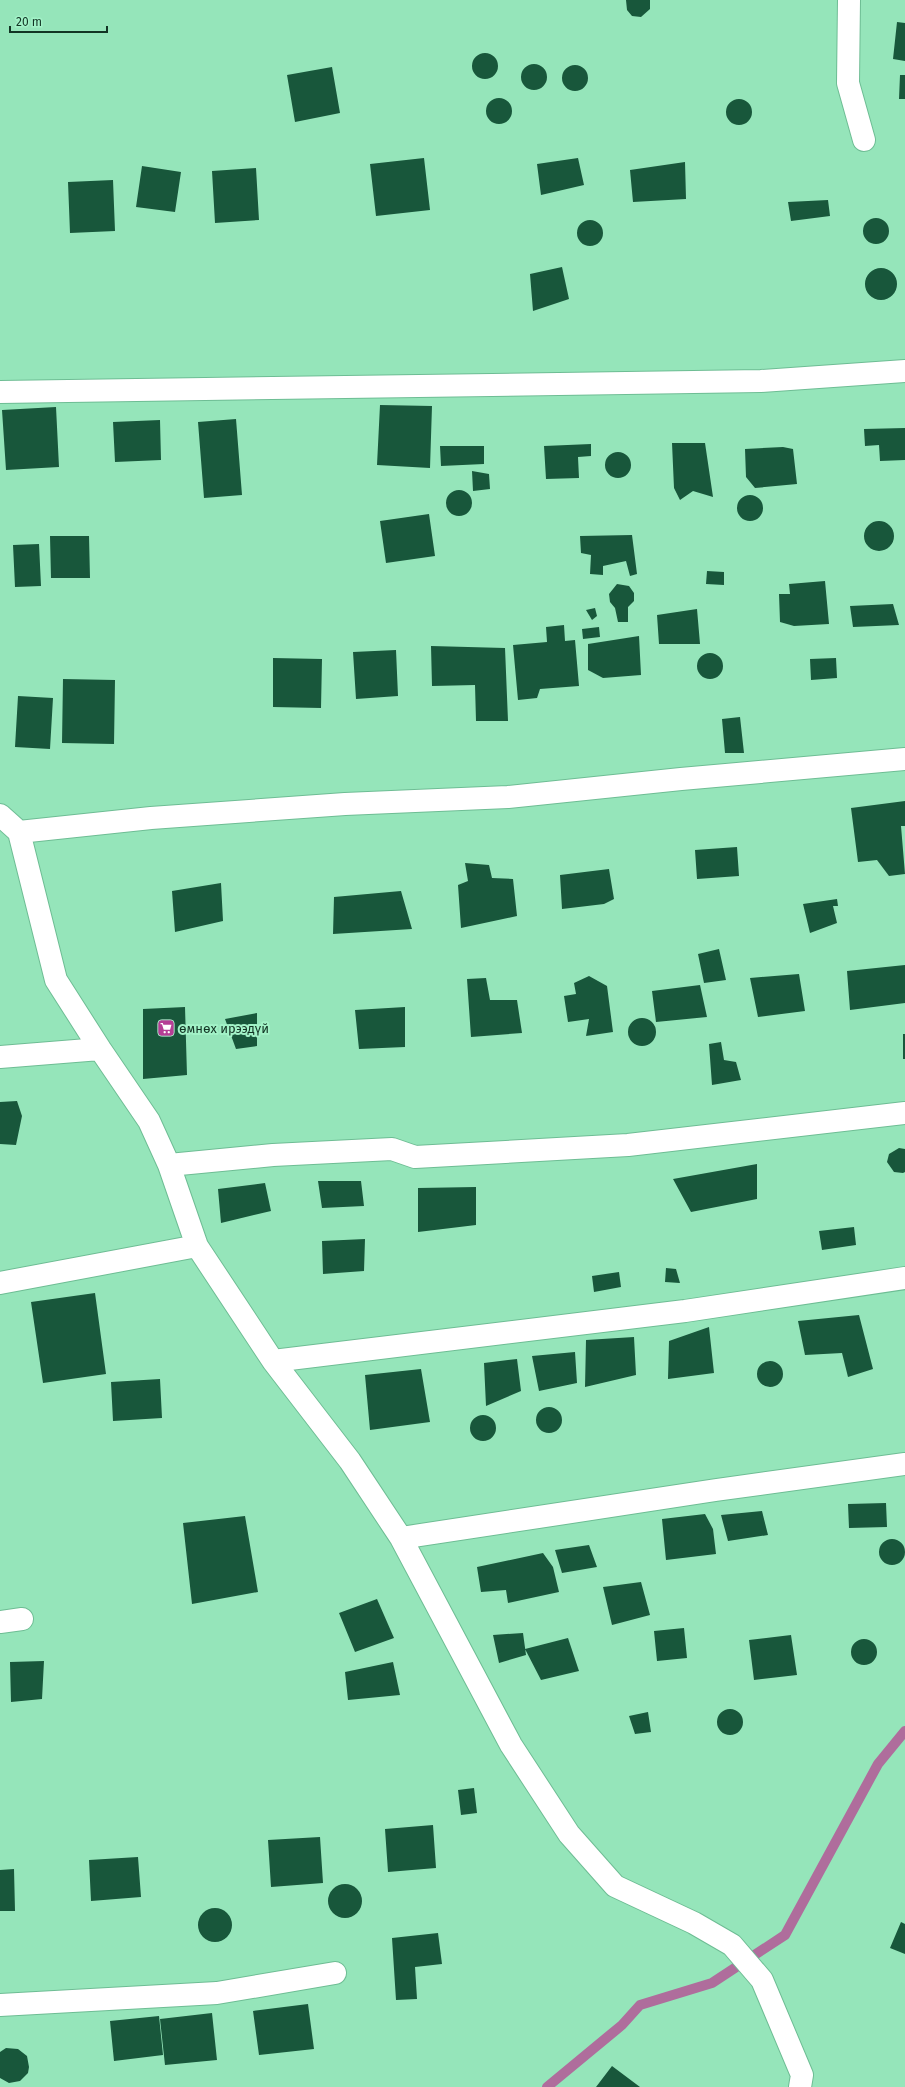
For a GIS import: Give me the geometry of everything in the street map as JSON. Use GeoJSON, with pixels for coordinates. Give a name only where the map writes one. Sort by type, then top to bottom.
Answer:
{"type":"FeatureCollection","features":[{"type":"Feature","properties":{"kind":"street"},"geometry":{"type":"LineString","coordinates":[[849,0],[848,83],[864,140]]}},
{"type":"Feature","properties":{"kind":"street"},"geometry":{"type":"LineString","coordinates":[[0,392],[761,381],[905,372]]}},
{"type":"Feature","properties":{"kind":"street"},"geometry":{"type":"LineString","coordinates":[[19,832],[151,818],[345,804],[508,797],[681,779],[905,759]]}},
{"type":"Feature","properties":{"kind":"street"},"geometry":{"type":"LineString","coordinates":[[0,815],[19,832],[56,980],[100,1049],[149,1121],[169,1165],[197,1246],[272,1361],[350,1461],[401,1538],[511,1745],[569,1834],[616,1886],[694,1923],[732,1945],[760,1978],[802,2075],[800,2087]]}},
{"type":"Feature","properties":{"kind":"street"},"geometry":{"type":"LineString","coordinates":[[0,1057],[100,1049]]}},
{"type":"Feature","properties":{"kind":"street"},"geometry":{"type":"LineString","coordinates":[[169,1165],[273,1155],[392,1149],[415,1157],[628,1145],[905,1113]]}},
{"type":"Feature","properties":{"kind":"street"},"geometry":{"type":"LineString","coordinates":[[0,1283],[197,1246]]}},
{"type":"Feature","properties":{"kind":"street"},"geometry":{"type":"LineString","coordinates":[[272,1361],[685,1311],[905,1278]]}},
{"type":"Feature","properties":{"kind":"street"},"geometry":{"type":"LineString","coordinates":[[401,1538],[716,1490],[905,1464]]}},
{"type":"Feature","properties":{"kind":"street"},"geometry":{"type":"LineString","coordinates":[[0,1622],[22,1619]]}},
{"type":"Feature","properties":{"kind":"street"},"geometry":{"type":"LineString","coordinates":[[0,2005],[217,1993],[335,1973]]}},
{"type":"Feature","properties":{"kind":"building"},"geometry":{"type":"Polygon","coordinates":[[[626,0],[650,0],[650,9],[641,17],[632,16],[627,10],[626,0]]]}},
{"type":"Feature","properties":{"kind":"building"},"geometry":{"type":"Polygon","coordinates":[[[897,22],[905,23],[905,61],[893,59],[897,22]]]}},
{"type":"Feature","properties":{"kind":"building"},"geometry":{"type":"Polygon","coordinates":[[[485,53],[494,57],[498,66],[494,75],[485,79],[476,75],[472,66],[476,57],[485,53]]]}},
{"type":"Feature","properties":{"kind":"building"},"geometry":{"type":"Polygon","coordinates":[[[534,64],[543,68],[547,77],[543,86],[534,90],[525,86],[521,77],[525,68],[534,64]]]}},
{"type":"Feature","properties":{"kind":"building"},"geometry":{"type":"Polygon","coordinates":[[[575,65],[584,69],[588,78],[584,87],[575,91],[566,87],[562,78],[566,69],[575,65]]]}},
{"type":"Feature","properties":{"kind":"building"},"geometry":{"type":"Polygon","coordinates":[[[332,67],[340,113],[295,122],[287,75],[332,67]]]}},
{"type":"Feature","properties":{"kind":"building"},"geometry":{"type":"Polygon","coordinates":[[[900,75],[905,75],[905,99],[899,99],[900,75]]]}},
{"type":"Feature","properties":{"kind":"building"},"geometry":{"type":"Polygon","coordinates":[[[499,98],[508,102],[512,111],[508,120],[499,124],[490,120],[486,111],[490,102],[499,98]]]}},
{"type":"Feature","properties":{"kind":"building"},"geometry":{"type":"Polygon","coordinates":[[[739,99],[748,103],[752,112],[748,121],[739,125],[730,121],[726,112],[730,103],[739,99]]]}},
{"type":"Feature","properties":{"kind":"building"},"geometry":{"type":"Polygon","coordinates":[[[424,158],[430,210],[376,216],[370,164],[424,158]]]}},
{"type":"Feature","properties":{"kind":"building"},"geometry":{"type":"Polygon","coordinates":[[[578,158],[584,185],[541,195],[537,164],[578,158]]]}},
{"type":"Feature","properties":{"kind":"building"},"geometry":{"type":"Polygon","coordinates":[[[685,162],[686,199],[633,202],[630,170],[685,162]]]}},
{"type":"Feature","properties":{"kind":"building"},"geometry":{"type":"Polygon","coordinates":[[[142,166],[181,172],[175,212],[136,207],[142,166]]]}},
{"type":"Feature","properties":{"kind":"building"},"geometry":{"type":"Polygon","coordinates":[[[256,168],[259,220],[215,223],[212,171],[256,168]]]}},
{"type":"Feature","properties":{"kind":"building"},"geometry":{"type":"Polygon","coordinates":[[[113,180],[115,231],[70,233],[68,182],[113,180]]]}},
{"type":"Feature","properties":{"kind":"building"},"geometry":{"type":"Polygon","coordinates":[[[828,200],[830,216],[791,221],[788,202],[828,200]]]}},
{"type":"Feature","properties":{"kind":"building"},"geometry":{"type":"Polygon","coordinates":[[[876,218],[885,222],[889,231],[885,240],[876,244],[867,240],[863,231],[867,222],[876,218]]]}},
{"type":"Feature","properties":{"kind":"building"},"geometry":{"type":"Polygon","coordinates":[[[590,220],[599,224],[603,233],[599,242],[590,246],[581,242],[577,233],[581,224],[590,220]]]}},
{"type":"Feature","properties":{"kind":"building"},"geometry":{"type":"Polygon","coordinates":[[[562,267],[569,299],[533,311],[530,274],[562,267]]]}},
{"type":"Feature","properties":{"kind":"building"},"geometry":{"type":"Polygon","coordinates":[[[881,268],[892,273],[897,284],[892,295],[881,300],[870,295],[865,284],[870,273],[881,268]]]}},
{"type":"Feature","properties":{"kind":"building"},"geometry":{"type":"Polygon","coordinates":[[[380,405],[432,406],[430,468],[377,465],[380,405]]]}},
{"type":"Feature","properties":{"kind":"building"},"geometry":{"type":"Polygon","coordinates":[[[56,407],[59,467],[6,470],[2,410],[56,407]]]}},
{"type":"Feature","properties":{"kind":"building"},"geometry":{"type":"Polygon","coordinates":[[[236,419],[242,495],[204,498],[198,422],[236,419]]]}},
{"type":"Feature","properties":{"kind":"building"},"geometry":{"type":"Polygon","coordinates":[[[160,420],[161,460],[115,462],[113,422],[160,420]]]}},
{"type":"Feature","properties":{"kind":"building"},"geometry":{"type":"Polygon","coordinates":[[[905,428],[905,460],[880,461],[879,445],[865,446],[864,429],[905,428]]]}},
{"type":"Feature","properties":{"kind":"building"},"geometry":{"type":"Polygon","coordinates":[[[672,443],[705,443],[713,497],[693,491],[680,500],[674,488],[672,443]]]}},
{"type":"Feature","properties":{"kind":"building"},"geometry":{"type":"Polygon","coordinates":[[[591,444],[591,456],[578,457],[579,478],[546,479],[544,446],[591,444]]]}},
{"type":"Feature","properties":{"kind":"building"},"geometry":{"type":"Polygon","coordinates":[[[440,446],[484,446],[484,464],[441,466],[440,446]]]}},
{"type":"Feature","properties":{"kind":"building"},"geometry":{"type":"Polygon","coordinates":[[[783,447],[793,449],[797,484],[755,488],[746,477],[745,449],[783,447]]]}},
{"type":"Feature","properties":{"kind":"building"},"geometry":{"type":"Polygon","coordinates":[[[618,452],[627,456],[631,465],[627,474],[618,478],[609,474],[605,465],[609,456],[618,452]]]}},
{"type":"Feature","properties":{"kind":"building"},"geometry":{"type":"Polygon","coordinates":[[[472,471],[489,474],[490,489],[473,491],[472,471]]]}},
{"type":"Feature","properties":{"kind":"building"},"geometry":{"type":"Polygon","coordinates":[[[459,490],[468,494],[472,503],[468,512],[459,516],[450,512],[446,503],[450,494],[459,490]]]}},
{"type":"Feature","properties":{"kind":"building"},"geometry":{"type":"Polygon","coordinates":[[[750,495],[759,499],[763,508],[759,517],[750,521],[741,517],[737,508],[741,499],[750,495]]]}},
{"type":"Feature","properties":{"kind":"building"},"geometry":{"type":"Polygon","coordinates":[[[429,514],[435,556],[386,563],[380,521],[429,514]]]}},
{"type":"Feature","properties":{"kind":"building"},"geometry":{"type":"Polygon","coordinates":[[[879,521],[890,525],[894,536],[890,547],[879,551],[868,547],[864,536],[868,525],[879,521]]]}},
{"type":"Feature","properties":{"kind":"building"},"geometry":{"type":"Polygon","coordinates":[[[632,535],[637,574],[630,576],[626,561],[603,566],[603,575],[590,574],[591,555],[581,553],[580,536],[632,535]]]}},
{"type":"Feature","properties":{"kind":"building"},"geometry":{"type":"Polygon","coordinates":[[[50,536],[89,536],[90,578],[51,578],[50,536]]]}},
{"type":"Feature","properties":{"kind":"building"},"geometry":{"type":"Polygon","coordinates":[[[39,544],[41,586],[15,587],[13,545],[39,544]]]}},
{"type":"Feature","properties":{"kind":"building"},"geometry":{"type":"Polygon","coordinates":[[[707,571],[724,572],[724,585],[706,584],[707,571]]]}},
{"type":"Feature","properties":{"kind":"building"},"geometry":{"type":"Polygon","coordinates":[[[825,581],[829,624],[794,626],[780,622],[779,594],[790,594],[789,584],[825,581]]]}},
{"type":"Feature","properties":{"kind":"building"},"geometry":{"type":"Polygon","coordinates":[[[617,584],[629,586],[634,593],[634,601],[628,607],[628,622],[618,622],[615,608],[610,602],[609,594],[617,584]]]}},
{"type":"Feature","properties":{"kind":"building"},"geometry":{"type":"Polygon","coordinates":[[[893,604],[899,625],[853,627],[850,606],[893,604]]]}},
{"type":"Feature","properties":{"kind":"building"},"geometry":{"type":"Polygon","coordinates":[[[595,608],[597,616],[592,620],[586,610],[595,608]]]}},
{"type":"Feature","properties":{"kind":"building"},"geometry":{"type":"Polygon","coordinates":[[[697,609],[700,644],[659,644],[657,615],[697,609]]]}},
{"type":"Feature","properties":{"kind":"building"},"geometry":{"type":"Polygon","coordinates":[[[564,625],[565,641],[575,640],[579,686],[540,689],[537,698],[518,700],[513,645],[547,642],[546,627],[564,625]]]}},
{"type":"Feature","properties":{"kind":"building"},"geometry":{"type":"Polygon","coordinates":[[[599,627],[600,637],[583,639],[582,629],[599,627]]]}},
{"type":"Feature","properties":{"kind":"building"},"geometry":{"type":"Polygon","coordinates":[[[639,636],[641,675],[603,678],[588,670],[588,644],[639,636]]]}},
{"type":"Feature","properties":{"kind":"building"},"geometry":{"type":"Polygon","coordinates":[[[431,646],[505,648],[508,721],[476,721],[475,685],[432,686],[431,646]]]}},
{"type":"Feature","properties":{"kind":"building"},"geometry":{"type":"Polygon","coordinates":[[[396,650],[398,696],[356,699],[353,652],[396,650]]]}},
{"type":"Feature","properties":{"kind":"building"},"geometry":{"type":"Polygon","coordinates":[[[710,653],[719,657],[723,666],[719,675],[710,679],[701,675],[697,666],[701,657],[710,653]]]}},
{"type":"Feature","properties":{"kind":"building"},"geometry":{"type":"Polygon","coordinates":[[[273,658],[322,659],[321,708],[273,707],[273,658]]]}},
{"type":"Feature","properties":{"kind":"building"},"geometry":{"type":"Polygon","coordinates":[[[836,658],[837,678],[811,680],[810,659],[836,658]]]}},
{"type":"Feature","properties":{"kind":"building"},"geometry":{"type":"Polygon","coordinates":[[[63,679],[115,680],[114,744],[62,743],[63,679]]]}},
{"type":"Feature","properties":{"kind":"building"},"geometry":{"type":"Polygon","coordinates":[[[18,696],[53,698],[50,749],[15,747],[18,696]]]}},
{"type":"Feature","properties":{"kind":"building"},"geometry":{"type":"Polygon","coordinates":[[[740,717],[744,753],[725,753],[722,719],[740,717]]]}},
{"type":"Feature","properties":{"kind":"building"},"geometry":{"type":"Polygon","coordinates":[[[905,801],[905,826],[901,826],[905,874],[889,876],[877,860],[858,862],[851,808],[905,801]]]}},
{"type":"Feature","properties":{"kind":"building"},"geometry":{"type":"Polygon","coordinates":[[[737,847],[739,876],[697,879],[695,850],[737,847]]]}},
{"type":"Feature","properties":{"kind":"building"},"geometry":{"type":"Polygon","coordinates":[[[465,863],[489,865],[492,878],[513,879],[517,916],[461,928],[458,885],[468,881],[465,863]]]}},
{"type":"Feature","properties":{"kind":"building"},"geometry":{"type":"Polygon","coordinates":[[[609,869],[614,899],[604,904],[562,909],[560,875],[609,869]]]}},
{"type":"Feature","properties":{"kind":"building"},"geometry":{"type":"Polygon","coordinates":[[[221,883],[223,921],[175,932],[172,891],[221,883]]]}},
{"type":"Feature","properties":{"kind":"building"},"geometry":{"type":"Polygon","coordinates":[[[401,891],[412,929],[333,934],[334,897],[401,891]]]}},
{"type":"Feature","properties":{"kind":"building"},"geometry":{"type":"Polygon","coordinates":[[[837,899],[838,906],[833,906],[837,923],[810,933],[803,904],[837,899]]]}},
{"type":"Feature","properties":{"kind":"building"},"geometry":{"type":"Polygon","coordinates":[[[719,949],[726,980],[704,983],[698,954],[719,949]]]}},
{"type":"Feature","properties":{"kind":"building"},"geometry":{"type":"Polygon","coordinates":[[[905,965],[905,1003],[850,1010],[847,971],[905,965]]]}},
{"type":"Feature","properties":{"kind":"building"},"geometry":{"type":"Polygon","coordinates":[[[799,974],[805,1011],[758,1017],[750,978],[799,974]]]}},
{"type":"Feature","properties":{"kind":"building"},"geometry":{"type":"Polygon","coordinates":[[[589,976],[607,986],[613,1032],[586,1036],[589,1019],[568,1022],[564,996],[576,994],[574,983],[589,976]]]}},
{"type":"Feature","properties":{"kind":"building"},"geometry":{"type":"Polygon","coordinates":[[[486,978],[490,1000],[517,1000],[522,1033],[471,1037],[467,979],[486,978]]]}},
{"type":"Feature","properties":{"kind":"building"},"geometry":{"type":"Polygon","coordinates":[[[700,985],[707,1017],[656,1022],[652,991],[700,985]]]}},
{"type":"Feature","properties":{"kind":"building"},"geometry":{"type":"Polygon","coordinates":[[[185,1007],[187,1075],[143,1079],[143,1009],[185,1007]]]}},
{"type":"Feature","properties":{"kind":"building"},"geometry":{"type":"Polygon","coordinates":[[[405,1007],[405,1047],[359,1049],[355,1010],[405,1007]]]}},
{"type":"Feature","properties":{"kind":"building"},"geometry":{"type":"Polygon","coordinates":[[[257,1013],[257,1046],[236,1049],[225,1019],[257,1013]]]}},
{"type":"Feature","properties":{"kind":"building"},"geometry":{"type":"Polygon","coordinates":[[[642,1018],[652,1022],[656,1032],[652,1042],[642,1046],[632,1042],[628,1032],[632,1022],[642,1018]]]}},
{"type":"Feature","properties":{"kind":"building"},"geometry":{"type":"Polygon","coordinates":[[[903,1034],[905,1034],[905,1059],[903,1059],[903,1034]]]}},
{"type":"Feature","properties":{"kind":"building"},"geometry":{"type":"Polygon","coordinates":[[[721,1042],[724,1060],[736,1062],[741,1080],[712,1085],[709,1044],[721,1042]]]}},
{"type":"Feature","properties":{"kind":"building"},"geometry":{"type":"Polygon","coordinates":[[[17,1101],[22,1116],[16,1145],[0,1144],[0,1102],[17,1101]]]}},
{"type":"Feature","properties":{"kind":"building"},"geometry":{"type":"Polygon","coordinates":[[[899,1148],[905,1149],[905,1172],[903,1173],[894,1172],[887,1162],[889,1154],[899,1148]]]}},
{"type":"Feature","properties":{"kind":"building"},"geometry":{"type":"Polygon","coordinates":[[[757,1164],[757,1199],[691,1212],[673,1179],[757,1164]]]}},
{"type":"Feature","properties":{"kind":"building"},"geometry":{"type":"Polygon","coordinates":[[[318,1181],[361,1181],[364,1206],[322,1208],[318,1181]]]}},
{"type":"Feature","properties":{"kind":"building"},"geometry":{"type":"Polygon","coordinates":[[[265,1183],[271,1211],[221,1223],[218,1189],[265,1183]]]}},
{"type":"Feature","properties":{"kind":"building"},"geometry":{"type":"Polygon","coordinates":[[[476,1187],[476,1225],[418,1232],[418,1188],[476,1187]]]}},
{"type":"Feature","properties":{"kind":"building"},"geometry":{"type":"Polygon","coordinates":[[[854,1227],[856,1245],[822,1250],[819,1231],[854,1227]]]}},
{"type":"Feature","properties":{"kind":"building"},"geometry":{"type":"Polygon","coordinates":[[[365,1239],[364,1271],[323,1274],[322,1241],[365,1239]]]}},
{"type":"Feature","properties":{"kind":"building"},"geometry":{"type":"Polygon","coordinates":[[[666,1268],[676,1269],[680,1283],[665,1282],[666,1268]]]}},
{"type":"Feature","properties":{"kind":"building"},"geometry":{"type":"Polygon","coordinates":[[[619,1272],[621,1287],[594,1292],[592,1276],[619,1272]]]}},
{"type":"Feature","properties":{"kind":"building"},"geometry":{"type":"Polygon","coordinates":[[[95,1293],[106,1374],[43,1383],[31,1302],[95,1293]]]}},
{"type":"Feature","properties":{"kind":"building"},"geometry":{"type":"Polygon","coordinates":[[[859,1315],[873,1369],[848,1377],[842,1353],[805,1355],[798,1321],[859,1315]]]}},
{"type":"Feature","properties":{"kind":"building"},"geometry":{"type":"Polygon","coordinates":[[[709,1327],[714,1373],[668,1379],[669,1341],[709,1327]]]}},
{"type":"Feature","properties":{"kind":"building"},"geometry":{"type":"Polygon","coordinates":[[[634,1337],[636,1375],[585,1387],[586,1340],[634,1337]]]}},
{"type":"Feature","properties":{"kind":"building"},"geometry":{"type":"Polygon","coordinates":[[[575,1352],[577,1383],[539,1391],[532,1356],[575,1352]]]}},
{"type":"Feature","properties":{"kind":"building"},"geometry":{"type":"Polygon","coordinates":[[[517,1359],[521,1391],[486,1406],[484,1363],[517,1359]]]}},
{"type":"Feature","properties":{"kind":"building"},"geometry":{"type":"Polygon","coordinates":[[[770,1361],[779,1365],[783,1374],[779,1383],[770,1387],[761,1383],[757,1374],[761,1365],[770,1361]]]}},
{"type":"Feature","properties":{"kind":"building"},"geometry":{"type":"Polygon","coordinates":[[[421,1369],[430,1422],[370,1430],[365,1375],[421,1369]]]}},
{"type":"Feature","properties":{"kind":"building"},"geometry":{"type":"Polygon","coordinates":[[[160,1379],[162,1418],[113,1421],[111,1382],[160,1379]]]}},
{"type":"Feature","properties":{"kind":"building"},"geometry":{"type":"Polygon","coordinates":[[[549,1407],[558,1411],[562,1420],[558,1429],[549,1433],[540,1429],[536,1420],[540,1411],[549,1407]]]}},
{"type":"Feature","properties":{"kind":"building"},"geometry":{"type":"Polygon","coordinates":[[[483,1415],[492,1419],[496,1428],[492,1437],[483,1441],[474,1437],[470,1428],[474,1419],[483,1415]]]}},
{"type":"Feature","properties":{"kind":"building"},"geometry":{"type":"Polygon","coordinates":[[[886,1503],[887,1527],[849,1528],[848,1504],[886,1503]]]}},
{"type":"Feature","properties":{"kind":"building"},"geometry":{"type":"Polygon","coordinates":[[[762,1511],[768,1535],[728,1541],[721,1515],[762,1511]]]}},
{"type":"Feature","properties":{"kind":"building"},"geometry":{"type":"Polygon","coordinates":[[[705,1514],[713,1529],[716,1554],[666,1560],[662,1519],[705,1514]]]}},
{"type":"Feature","properties":{"kind":"building"},"geometry":{"type":"Polygon","coordinates":[[[245,1516],[258,1592],[192,1604],[183,1523],[245,1516]]]}},
{"type":"Feature","properties":{"kind":"building"},"geometry":{"type":"Polygon","coordinates":[[[892,1539],[901,1543],[905,1552],[901,1561],[892,1565],[883,1561],[879,1552],[883,1543],[892,1539]]]}},
{"type":"Feature","properties":{"kind":"building"},"geometry":{"type":"Polygon","coordinates":[[[589,1545],[597,1567],[562,1573],[555,1550],[589,1545]]]}},
{"type":"Feature","properties":{"kind":"building"},"geometry":{"type":"Polygon","coordinates":[[[543,1553],[553,1567],[559,1592],[508,1603],[506,1590],[481,1592],[477,1567],[543,1553]]]}},
{"type":"Feature","properties":{"kind":"building"},"geometry":{"type":"Polygon","coordinates":[[[641,1582],[650,1615],[612,1625],[603,1587],[641,1582]]]}},
{"type":"Feature","properties":{"kind":"building"},"geometry":{"type":"Polygon","coordinates":[[[377,1599],[394,1638],[355,1652],[339,1613],[377,1599]]]}},
{"type":"Feature","properties":{"kind":"building"},"geometry":{"type":"Polygon","coordinates":[[[684,1628],[687,1658],[657,1661],[654,1631],[684,1628]]]}},
{"type":"Feature","properties":{"kind":"building"},"geometry":{"type":"Polygon","coordinates":[[[523,1633],[526,1655],[499,1663],[493,1635],[523,1633]]]}},
{"type":"Feature","properties":{"kind":"building"},"geometry":{"type":"Polygon","coordinates":[[[791,1635],[797,1675],[754,1680],[749,1640],[791,1635]]]}},
{"type":"Feature","properties":{"kind":"building"},"geometry":{"type":"Polygon","coordinates":[[[568,1638],[579,1671],[541,1680],[525,1649],[568,1638]]]}},
{"type":"Feature","properties":{"kind":"building"},"geometry":{"type":"Polygon","coordinates":[[[864,1639],[873,1643],[877,1652],[873,1661],[864,1665],[855,1661],[851,1652],[855,1643],[864,1639]]]}},
{"type":"Feature","properties":{"kind":"building"},"geometry":{"type":"Polygon","coordinates":[[[44,1661],[42,1699],[11,1702],[10,1662],[44,1661]]]}},
{"type":"Feature","properties":{"kind":"building"},"geometry":{"type":"Polygon","coordinates":[[[393,1662],[400,1695],[348,1700],[345,1672],[393,1662]]]}},
{"type":"Feature","properties":{"kind":"building"},"geometry":{"type":"Polygon","coordinates":[[[730,1709],[739,1713],[743,1722],[739,1731],[730,1735],[721,1731],[717,1722],[721,1713],[730,1709]]]}},
{"type":"Feature","properties":{"kind":"building"},"geometry":{"type":"Polygon","coordinates":[[[648,1712],[651,1732],[635,1734],[629,1716],[648,1712]]]}},
{"type":"Feature","properties":{"kind":"building"},"geometry":{"type":"Polygon","coordinates":[[[474,1788],[477,1813],[461,1815],[458,1790],[474,1788]]]}},
{"type":"Feature","properties":{"kind":"building"},"geometry":{"type":"Polygon","coordinates":[[[433,1825],[436,1868],[388,1872],[385,1829],[433,1825]]]}},
{"type":"Feature","properties":{"kind":"building"},"geometry":{"type":"Polygon","coordinates":[[[320,1837],[323,1883],[271,1887],[268,1840],[320,1837]]]}},
{"type":"Feature","properties":{"kind":"building"},"geometry":{"type":"Polygon","coordinates":[[[138,1857],[141,1897],[91,1901],[89,1860],[138,1857]]]}},
{"type":"Feature","properties":{"kind":"building"},"geometry":{"type":"Polygon","coordinates":[[[14,1869],[15,1911],[0,1911],[0,1870],[14,1869]]]}},
{"type":"Feature","properties":{"kind":"building"},"geometry":{"type":"Polygon","coordinates":[[[342,1884],[348,1884],[352,1885],[359,1891],[362,1901],[361,1908],[355,1915],[348,1918],[342,1918],[338,1917],[331,1911],[328,1904],[328,1898],[329,1894],[335,1887],[342,1884]]]}},
{"type":"Feature","properties":{"kind":"building"},"geometry":{"type":"Polygon","coordinates":[[[218,1908],[225,1910],[230,1915],[232,1925],[230,1935],[225,1940],[212,1942],[205,1940],[200,1935],[198,1922],[200,1915],[205,1910],[218,1908]]]}},
{"type":"Feature","properties":{"kind":"building"},"geometry":{"type":"Polygon","coordinates":[[[901,1922],[905,1924],[905,1954],[890,1948],[901,1922]]]}},
{"type":"Feature","properties":{"kind":"building"},"geometry":{"type":"Polygon","coordinates":[[[438,1933],[442,1964],[415,1967],[417,1999],[396,2000],[392,1938],[438,1933]]]}},
{"type":"Feature","properties":{"kind":"building"},"geometry":{"type":"Polygon","coordinates":[[[308,2004],[314,2049],[259,2055],[253,2011],[308,2004]]]}},
{"type":"Feature","properties":{"kind":"building"},"geometry":{"type":"Polygon","coordinates":[[[212,2013],[217,2060],[165,2065],[160,2019],[212,2013]]]}},
{"type":"Feature","properties":{"kind":"building"},"geometry":{"type":"Polygon","coordinates":[[[159,2016],[163,2055],[114,2061],[110,2021],[159,2016]]]}},
{"type":"Feature","properties":{"kind":"building"},"geometry":{"type":"Polygon","coordinates":[[[6,2048],[18,2049],[27,2056],[29,2067],[28,2073],[20,2081],[9,2083],[0,2078],[0,2052],[6,2048]]]}},
{"type":"Feature","properties":{"kind":"building"},"geometry":{"type":"Polygon","coordinates":[[[612,2066],[640,2087],[596,2087],[612,2066]]]}},
{"type":"Feature","properties":{"kind":"waterway"},"geometry":{"type":"LineString","coordinates":[[547,2087],[622,2025],[640,2005],[712,1983],[785,1935],[878,1764],[905,1731]]}},
{"type":"Feature","properties":{"kind":"place","name":"өмнөх ирээдүй"},"geometry":{"type":"Point","coordinates":[166,1028]}}]}
